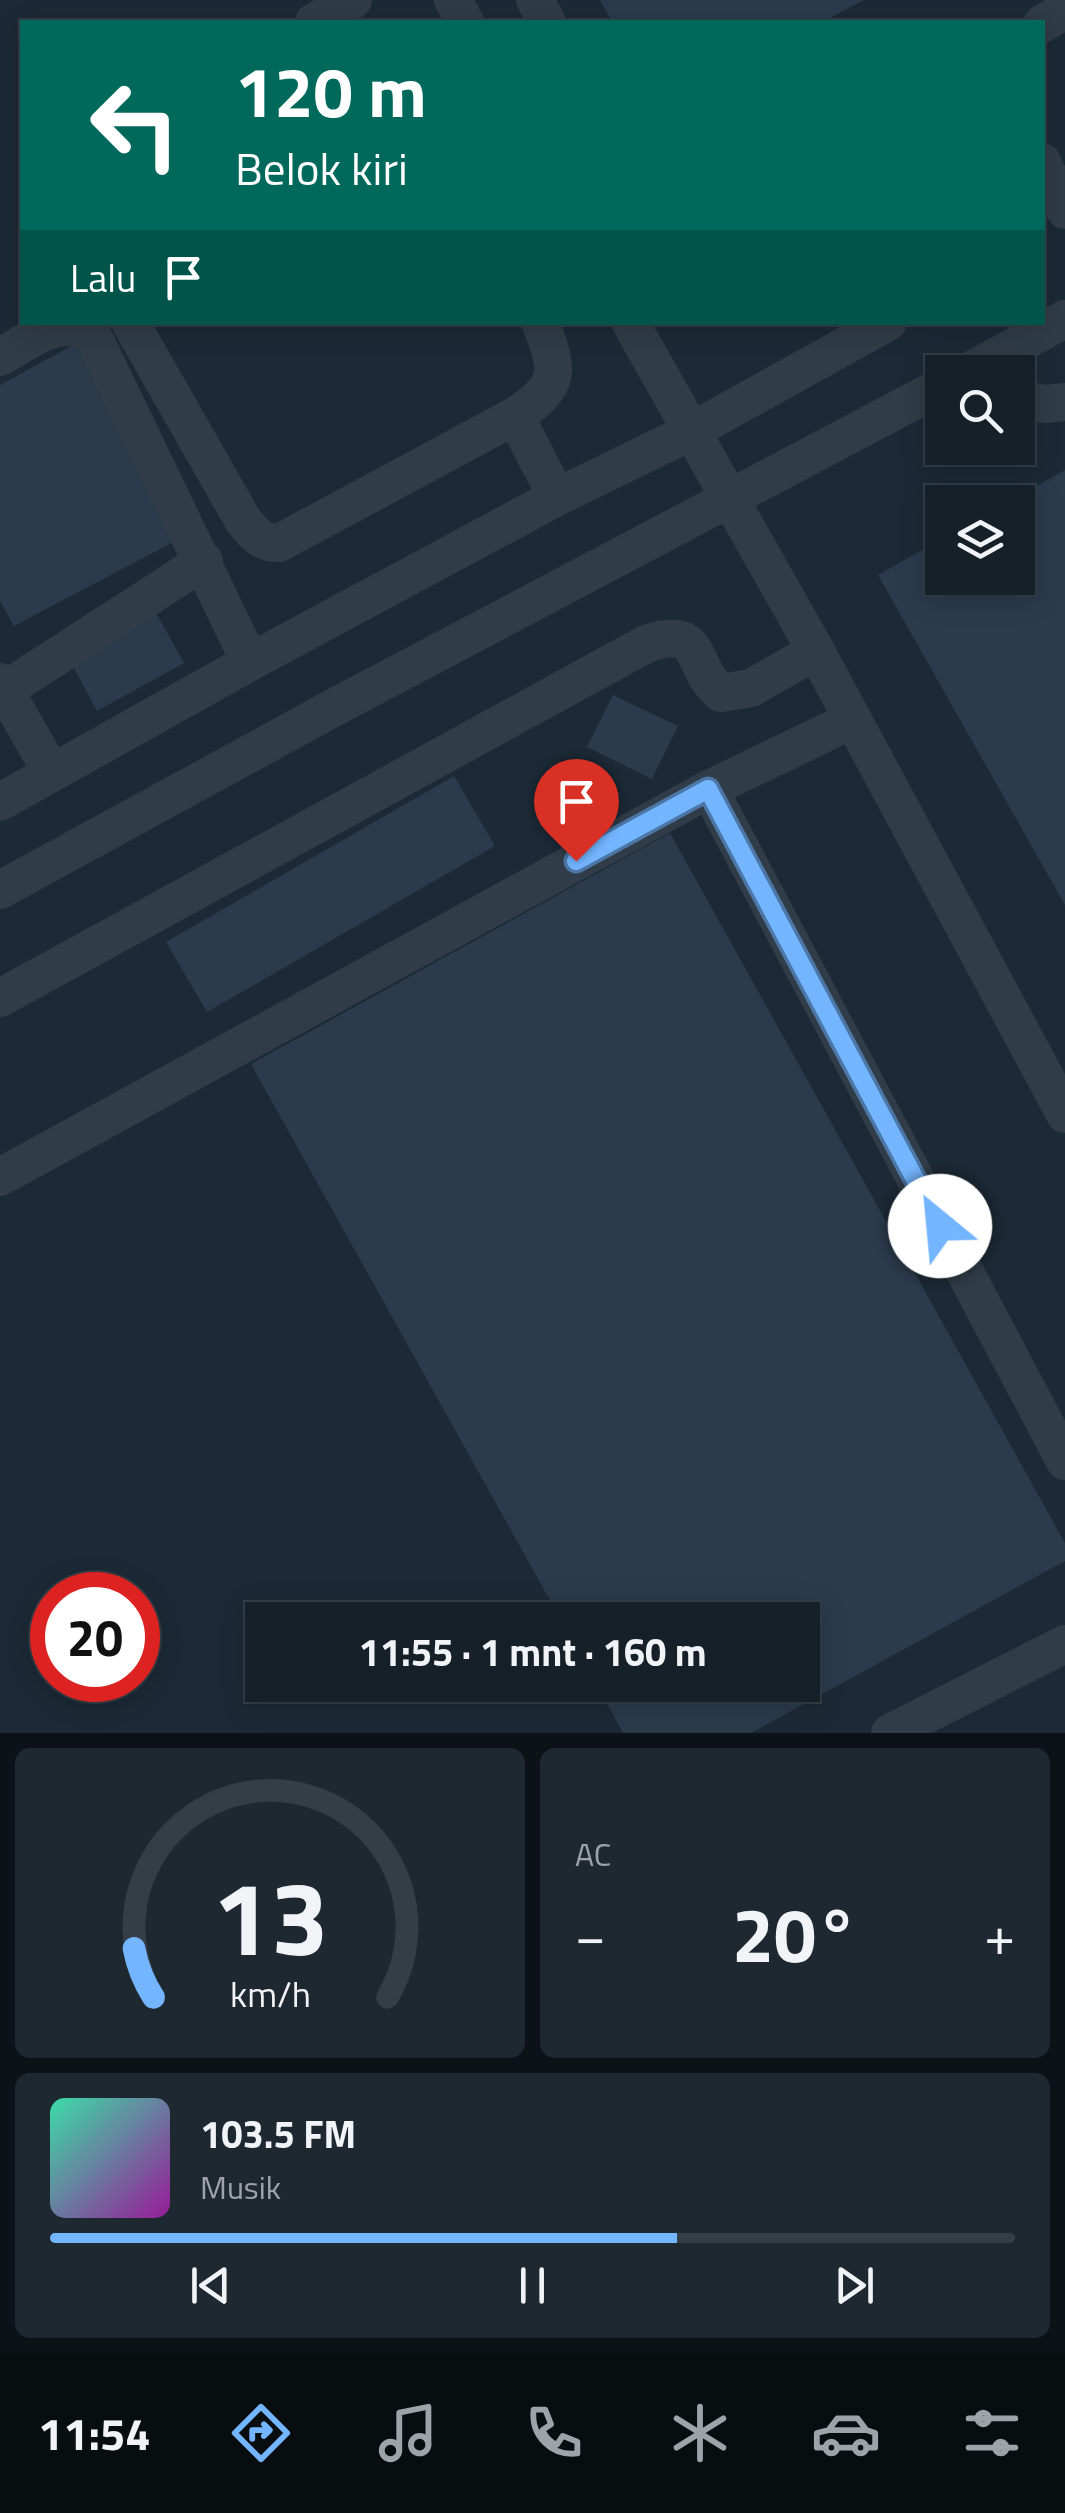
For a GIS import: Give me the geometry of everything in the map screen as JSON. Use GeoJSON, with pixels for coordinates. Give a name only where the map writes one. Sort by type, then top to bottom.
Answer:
{"type":"FeatureCollection","features":[{"type":"Feature","properties":{"kind":"lane"},"geometry":{"type":"LineString","coordinates":[[318,20],[353,0]]}},
{"type":"Feature","properties":{"kind":"lane"},"geometry":{"type":"LineString","coordinates":[[1045,168],[1065,210]]}},
{"type":"Feature","properties":{"kind":"lane"},"geometry":{"type":"LineString","coordinates":[[1006,355],[1065,319]]}},
{"type":"Feature","properties":{"kind":"lane"},"geometry":{"type":"LineString","coordinates":[[0,356],[60,325],[73,325],[92,336],[204,560],[250,662]]}},
{"type":"Feature","properties":{"kind":"lane"},"geometry":{"type":"LineString","coordinates":[[132,325],[243,520],[269,544],[279,543],[537,402],[554,380],[556,368],[541,325]]}},
{"type":"Feature","properties":{"kind":"lane"},"geometry":{"type":"LineString","coordinates":[[632,325],[816,652],[1065,1114]]}},
{"type":"Feature","properties":{"kind":"lane"},"geometry":{"type":"LineString","coordinates":[[0,802],[250,662],[556,497],[690,432],[883,325]]}},
{"type":"Feature","properties":{"kind":"lane"},"geometry":{"type":"LineString","coordinates":[[0,890],[925,395]]}},
{"type":"Feature","properties":{"kind":"lane"},"geometry":{"type":"LineString","coordinates":[[1035,402],[1065,402]]}},
{"type":"Feature","properties":{"kind":"lane"},"geometry":{"type":"LineString","coordinates":[[515,416],[556,497]]}},
{"type":"Feature","properties":{"kind":"lane"},"geometry":{"type":"LineString","coordinates":[[52,773],[2,686],[204,560]]}},
{"type":"Feature","properties":{"kind":"lane"},"geometry":{"type":"LineString","coordinates":[[0,998],[646,644],[665,637],[684,639],[695,650],[714,687],[722,693],[751,688],[816,652]]}},
{"type":"Feature","properties":{"kind":"lane"},"geometry":{"type":"LineString","coordinates":[[0,1178],[708,789],[852,720]]}},
{"type":"Feature","properties":{"kind":"lane"},"geometry":{"type":"LineString","coordinates":[[708,789],[1065,1460]]}},
{"type":"Feature","properties":{"kind":"lane"},"geometry":{"type":"LineString","coordinates":[[890,1733],[1065,1644]]}},
{"type":"Feature","properties":{"kind":"building"},"geometry":{"type":"Polygon","coordinates":[[[600,0],[864,0],[826,20],[611,20],[600,0]]]}},
{"type":"Feature","properties":{"kind":"building"},"geometry":{"type":"Polygon","coordinates":[[[77,343],[183,537],[14,626],[0,601],[0,385],[77,343]]]}},
{"type":"Feature","properties":{"kind":"building"},"geometry":{"type":"Polygon","coordinates":[[[1065,470],[1065,905],[878,575],[925,549],[925,595],[1035,595],[1035,487],[1065,470]]]}},
{"type":"Feature","properties":{"kind":"building"},"geometry":{"type":"Polygon","coordinates":[[[156,613],[184,663],[97,711],[70,661],[156,613]]]}},
{"type":"Feature","properties":{"kind":"building"},"geometry":{"type":"Polygon","coordinates":[[[613,695],[678,726],[652,779],[587,747],[613,695]]]}},
{"type":"Feature","properties":{"kind":"building"},"geometry":{"type":"Polygon","coordinates":[[[454,776],[495,846],[207,1012],[166,942],[454,776]]]}},
{"type":"Feature","properties":{"kind":"building"},"geometry":{"type":"Polygon","coordinates":[[[670,833],[1065,1543],[1065,1561],[820,1695],[820,1602],[551,1602],[251,1064],[670,833]]]}},
{"type":"Feature","properties":{"kind":"building"},"geometry":{"type":"Polygon","coordinates":[[[606,1702],[808,1702],[751,1733],[623,1733],[606,1702]]]}},
{"type":"Feature","properties":{"kind":"route"},"geometry":{"type":"LineString","coordinates":[[576,861],[708,789],[940,1226]]}}]}
